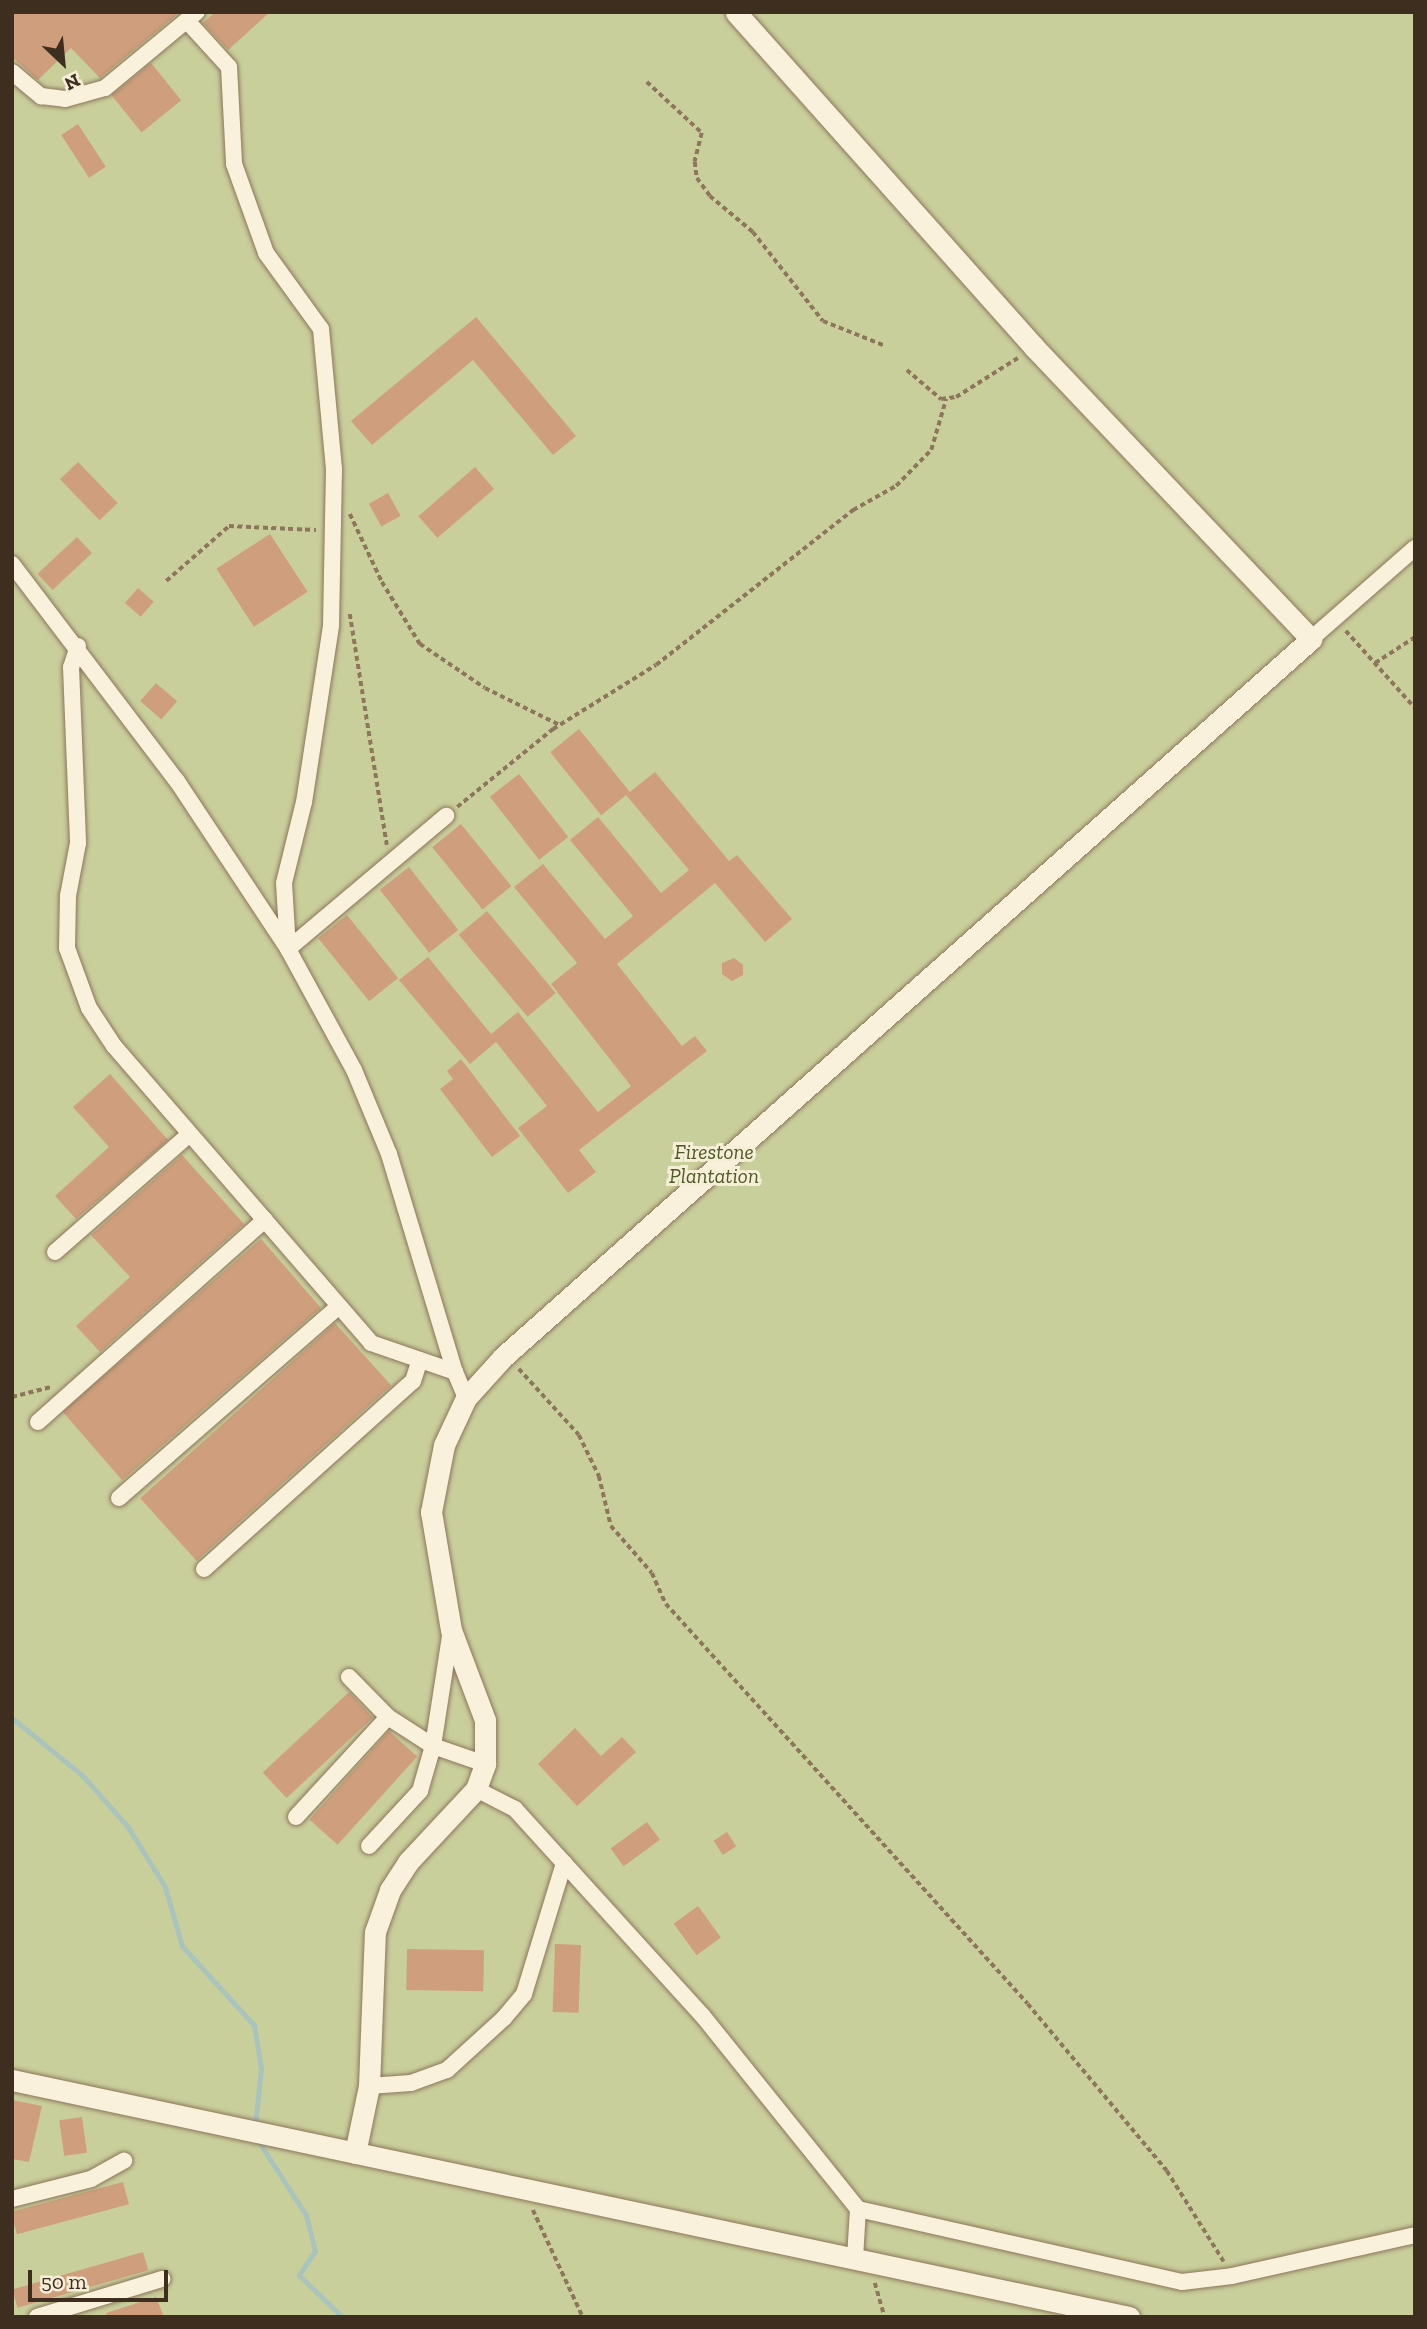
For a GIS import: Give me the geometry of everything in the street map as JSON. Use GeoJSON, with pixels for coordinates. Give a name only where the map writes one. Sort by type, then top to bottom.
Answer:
{"type":"FeatureCollection","features":[{"type":"Feature","properties":{"kind":"street"},"geometry":{"type":"LineString","coordinates":[[736,12],[1034,347],[1311,639]]}},
{"type":"Feature","properties":{"kind":"street"},"geometry":{"type":"LineString","coordinates":[[12,72],[41,96],[65,99],[95,91],[193,17],[229,67],[234,164],[266,253],[321,329],[334,481],[331,626],[304,802],[284,883],[288,949]]}},
{"type":"Feature","properties":{"kind":"street"},"geometry":{"type":"LineString","coordinates":[[355,2153],[369,2086],[375,1932],[390,1890],[408,1862],[476,1789],[485,1764],[485,1720],[451,1629],[431,1512],[444,1446],[467,1398],[503,1357],[1415,548]]}},
{"type":"Feature","properties":{"kind":"street"},"geometry":{"type":"LineString","coordinates":[[12,564],[78,646],[177,781],[288,949],[354,1070],[389,1154],[455,1372],[467,1398]]}},
{"type":"Feature","properties":{"kind":"street"},"geometry":{"type":"LineString","coordinates":[[78,646],[71,667],[78,843],[68,896],[67,948],[89,1007],[114,1046],[371,1343],[455,1372]]}},
{"type":"Feature","properties":{"kind":"street"},"geometry":{"type":"LineString","coordinates":[[288,949],[446,816]]}},
{"type":"Feature","properties":{"kind":"street"},"geometry":{"type":"LineString","coordinates":[[55,1252],[190,1134]]}},
{"type":"Feature","properties":{"kind":"street"},"geometry":{"type":"LineString","coordinates":[[38,1422],[265,1220]]}},
{"type":"Feature","properties":{"kind":"street"},"geometry":{"type":"LineString","coordinates":[[119,1498],[339,1306]]}},
{"type":"Feature","properties":{"kind":"street"},"geometry":{"type":"LineString","coordinates":[[204,1569],[413,1381],[420,1360]]}},
{"type":"Feature","properties":{"kind":"street"},"geometry":{"type":"LineString","coordinates":[[369,1846],[420,1791],[433,1746],[451,1629]]}},
{"type":"Feature","properties":{"kind":"street"},"geometry":{"type":"LineString","coordinates":[[349,1677],[388,1717],[433,1746],[485,1764]]}},
{"type":"Feature","properties":{"kind":"street"},"geometry":{"type":"LineString","coordinates":[[296,1817],[388,1717]]}},
{"type":"Feature","properties":{"kind":"street"},"geometry":{"type":"LineString","coordinates":[[476,1789],[515,1809],[702,2014],[858,2209],[862,2259]]}},
{"type":"Feature","properties":{"kind":"street"},"geometry":{"type":"LineString","coordinates":[[369,2086],[411,2082],[447,2070],[504,2018],[524,1994],[564,1863]]}},
{"type":"Feature","properties":{"kind":"street"},"geometry":{"type":"LineString","coordinates":[[12,2080],[1129,2317]]}},
{"type":"Feature","properties":{"kind":"street"},"geometry":{"type":"LineString","coordinates":[[12,2199],[91,2179],[124,2161]]}},
{"type":"Feature","properties":{"kind":"street"},"geometry":{"type":"LineString","coordinates":[[858,2209],[1182,2282],[1232,2276],[1415,2235]]}},
{"type":"Feature","properties":{"kind":"street"},"geometry":{"type":"LineString","coordinates":[[37,2317],[162,2279]]}},
{"type":"Feature","properties":{"kind":"path"},"geometry":{"type":"LineString","coordinates":[[647,82],[702,134],[695,162],[697,178],[710,196],[752,232],[824,321],[883,345]]}},
{"type":"Feature","properties":{"kind":"path"},"geometry":{"type":"LineString","coordinates":[[907,370],[941,400],[1034,347]]}},
{"type":"Feature","properties":{"kind":"path"},"geometry":{"type":"LineString","coordinates":[[446,816],[560,725],[656,665],[853,510],[896,486],[931,450],[946,399]]}},
{"type":"Feature","properties":{"kind":"path"},"geometry":{"type":"LineString","coordinates":[[334,481],[382,582],[420,644],[485,688],[560,725]]}},
{"type":"Feature","properties":{"kind":"path"},"geometry":{"type":"LineString","coordinates":[[1335,619],[1415,708]]}},
{"type":"Feature","properties":{"kind":"path"},"geometry":{"type":"LineString","coordinates":[[1375,663],[1415,637]]}},
{"type":"Feature","properties":{"kind":"path"},"geometry":{"type":"LineString","coordinates":[[503,1357],[530,1376],[579,1436],[599,1476],[611,1525],[652,1573],[666,1604],[1028,2004],[1167,2171],[1232,2276]]}},
{"type":"Feature","properties":{"kind":"path"},"geometry":{"type":"LineString","coordinates":[[512,2184],[540,2218],[583,2317]]}},
{"type":"Feature","properties":{"kind":"path"},"geometry":{"type":"LineString","coordinates":[[862,2259],[885,2317]]}},
{"type":"Feature","properties":{"kind":"green space","name":"Firestone Plantation"},"geometry":{"type":"Polygon","coordinates":[[[12,12],[1415,12],[1415,2317],[12,2317],[12,12]]]}},
{"type":"Feature","properties":{"kind":"building"},"geometry":{"type":"Polygon","coordinates":[[[12,12],[180,12],[100,78],[71,48],[38,80],[12,57],[12,12]]]}},
{"type":"Feature","properties":{"kind":"building"},"geometry":{"type":"Polygon","coordinates":[[[215,12],[270,12],[228,50],[203,23],[215,12]]]}},
{"type":"Feature","properties":{"kind":"building"},"geometry":{"type":"Polygon","coordinates":[[[151,63],[181,100],[142,132],[111,95],[151,63]]]}},
{"type":"Feature","properties":{"kind":"building"},"geometry":{"type":"Polygon","coordinates":[[[78,124],[106,167],[89,178],[61,135],[78,124]]]}},
{"type":"Feature","properties":{"kind":"building"},"geometry":{"type":"Polygon","coordinates":[[[476,317],[576,436],[553,455],[473,360],[372,445],[351,421],[476,317]]]}},
{"type":"Feature","properties":{"kind":"building"},"geometry":{"type":"Polygon","coordinates":[[[78,462],[118,503],[100,520],[60,479],[78,462]]]}},
{"type":"Feature","properties":{"kind":"building"},"geometry":{"type":"Polygon","coordinates":[[[475,467],[494,489],[437,538],[418,516],[475,467]]]}},
{"type":"Feature","properties":{"kind":"building"},"geometry":{"type":"Polygon","coordinates":[[[388,493],[401,516],[381,526],[369,504],[388,493]]]}},
{"type":"Feature","properties":{"kind":"building"},"geometry":{"type":"Polygon","coordinates":[[[270,534],[308,592],[254,627],[216,569],[270,534]]]}},
{"type":"Feature","properties":{"kind":"building"},"geometry":{"type":"Polygon","coordinates":[[[77,537],[92,553],[53,590],[38,574],[77,537]]]}},
{"type":"Feature","properties":{"kind":"building"},"geometry":{"type":"Polygon","coordinates":[[[138,588],[154,602],[141,617],[125,603],[138,588]]]}},
{"type":"Feature","properties":{"kind":"building"},"geometry":{"type":"Polygon","coordinates":[[[156,683],[177,701],[161,719],[140,701],[156,683]]]}},
{"type":"Feature","properties":{"kind":"building"},"geometry":{"type":"Polygon","coordinates":[[[579,729],[630,792],[601,815],[550,752],[579,729]]]}},
{"type":"Feature","properties":{"kind":"building"},"geometry":{"type":"Polygon","coordinates":[[[655,772],[729,861],[737,855],[792,919],[765,942],[715,883],[617,964],[682,1046],[695,1036],[707,1051],[579,1150],[596,1172],[568,1193],[518,1128],[547,1106],[496,1042],[470,1064],[399,980],[428,957],[491,1034],[518,1012],[598,1112],[631,1086],[551,984],[577,963],[514,887],[543,864],[605,939],[633,916],[570,840],[598,817],[661,893],[689,870],[626,795],[655,772]]]}},
{"type":"Feature","properties":{"kind":"building"},"geometry":{"type":"Polygon","coordinates":[[[519,774],[568,837],[539,860],[490,797],[519,774]]]}},
{"type":"Feature","properties":{"kind":"building"},"geometry":{"type":"Polygon","coordinates":[[[461,824],[511,886],[483,909],[432,847],[461,824]]]}},
{"type":"Feature","properties":{"kind":"building"},"geometry":{"type":"Polygon","coordinates":[[[409,867],[458,930],[429,953],[380,890],[409,867]]]}},
{"type":"Feature","properties":{"kind":"building"},"geometry":{"type":"Polygon","coordinates":[[[487,911],[556,993],[527,1017],[459,935],[487,911]]]}},
{"type":"Feature","properties":{"kind":"building"},"geometry":{"type":"Polygon","coordinates":[[[347,915],[398,978],[369,1001],[318,938],[347,915]]]}},
{"type":"Feature","properties":{"kind":"building"},"geometry":{"type":"Polygon","coordinates":[[[734,958],[743,965],[743,975],[732,981],[722,974],[722,963],[734,958]]]}},
{"type":"Feature","properties":{"kind":"building"},"geometry":{"type":"Polygon","coordinates":[[[461,1059],[520,1136],[492,1157],[440,1089],[453,1079],[447,1071],[461,1059]]]}},
{"type":"Feature","properties":{"kind":"building"},"geometry":{"type":"Polygon","coordinates":[[[110,1074],[168,1140],[76,1219],[55,1196],[109,1147],[73,1107],[110,1074]]]}},
{"type":"Feature","properties":{"kind":"building"},"geometry":{"type":"Polygon","coordinates":[[[182,1155],[244,1224],[100,1352],[76,1326],[130,1277],[91,1235],[182,1155]]]}},
{"type":"Feature","properties":{"kind":"building"},"geometry":{"type":"Polygon","coordinates":[[[261,1239],[321,1308],[122,1480],[63,1412],[261,1239]]]}},
{"type":"Feature","properties":{"kind":"building"},"geometry":{"type":"Polygon","coordinates":[[[335,1323],[391,1385],[197,1561],[140,1498],[335,1323]]]}},
{"type":"Feature","properties":{"kind":"building"},"geometry":{"type":"Polygon","coordinates":[[[349,1692],[373,1718],[287,1798],[263,1772],[349,1692]]]}},
{"type":"Feature","properties":{"kind":"building"},"geometry":{"type":"Polygon","coordinates":[[[575,1728],[601,1756],[622,1737],[636,1752],[577,1806],[538,1764],[575,1728]]]}},
{"type":"Feature","properties":{"kind":"building"},"geometry":{"type":"Polygon","coordinates":[[[389,1731],[417,1756],[338,1845],[309,1819],[389,1731]]]}},
{"type":"Feature","properties":{"kind":"building"},"geometry":{"type":"Polygon","coordinates":[[[647,1822],[660,1840],[624,1866],[611,1848],[647,1822]]]}},
{"type":"Feature","properties":{"kind":"building"},"geometry":{"type":"Polygon","coordinates":[[[727,1832],[736,1846],[723,1855],[714,1841],[727,1832]]]}},
{"type":"Feature","properties":{"kind":"building"},"geometry":{"type":"Polygon","coordinates":[[[698,1906],[721,1938],[697,1955],[674,1924],[698,1906]]]}},
{"type":"Feature","properties":{"kind":"building"},"geometry":{"type":"Polygon","coordinates":[[[555,1944],[581,1945],[579,2013],[553,2012],[555,1944]]]}},
{"type":"Feature","properties":{"kind":"building"},"geometry":{"type":"Polygon","coordinates":[[[407,1949],[484,1950],[483,1991],[406,1990],[407,1949]]]}},
{"type":"Feature","properties":{"kind":"building"},"geometry":{"type":"Polygon","coordinates":[[[12,2100],[42,2106],[29,2162],[12,2159],[12,2100]]]}},
{"type":"Feature","properties":{"kind":"building"},"geometry":{"type":"Polygon","coordinates":[[[82,2117],[87,2153],[64,2156],[59,2120],[82,2117]]]}},
{"type":"Feature","properties":{"kind":"building"},"geometry":{"type":"Polygon","coordinates":[[[123,2182],[129,2204],[17,2234],[12,2212],[123,2182]]]}},
{"type":"Feature","properties":{"kind":"building"},"geometry":{"type":"Polygon","coordinates":[[[143,2252],[148,2270],[18,2308],[12,2289],[143,2252]]]}},
{"type":"Feature","properties":{"kind":"building"},"geometry":{"type":"Polygon","coordinates":[[[156,2297],[164,2317],[107,2317],[106,2313],[156,2297]]]}},
{"type":"Feature","properties":{"kind":"waterway"},"geometry":{"type":"LineString","coordinates":[[12,1718],[82,1775],[128,1827],[165,1887],[182,1946],[254,2025],[261,2068],[255,2126]]}},
{"type":"Feature","properties":{"kind":"waterway"},"geometry":{"type":"LineString","coordinates":[[255,2136],[306,2215],[315,2251],[299,2275],[342,2317]]}}]}
